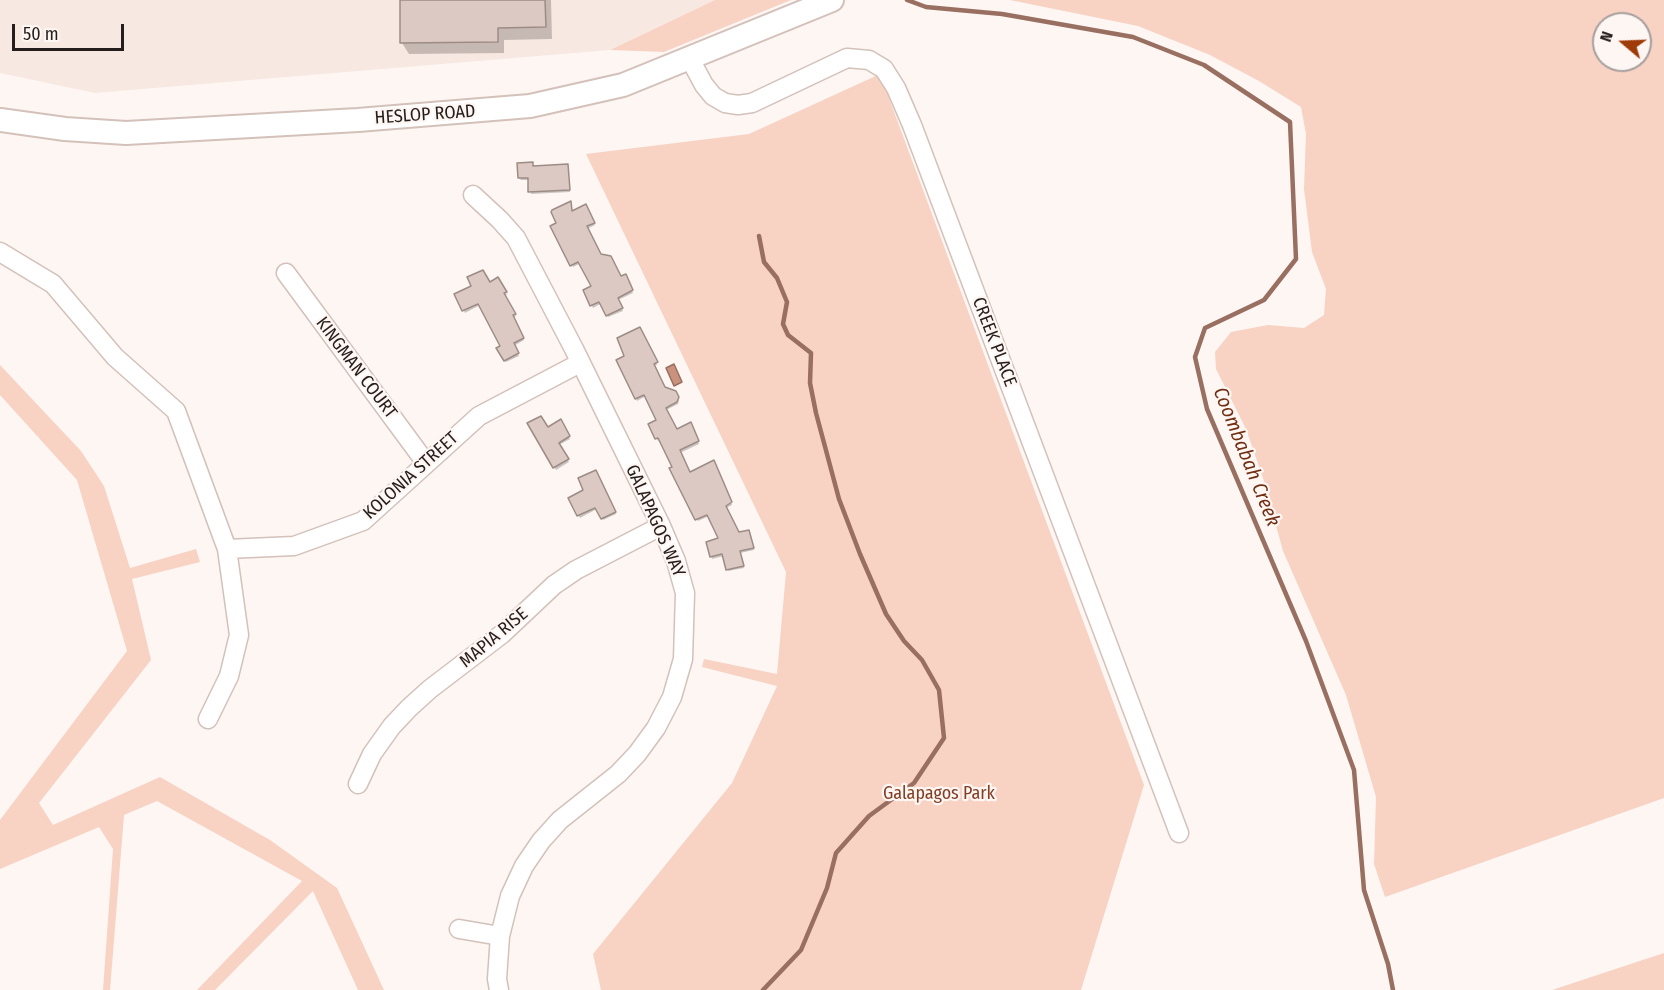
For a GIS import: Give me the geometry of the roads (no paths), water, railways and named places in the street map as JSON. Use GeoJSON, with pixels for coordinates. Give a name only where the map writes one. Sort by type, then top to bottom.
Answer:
{"type":"FeatureCollection","features":[{"type":"Feature","properties":{"kind":"street","name":"HESLOP ROAD"},"geometry":{"type":"LineString","coordinates":[[0,120],[65,129],[126,133],[346,121],[530,106],[622,85],[826,2]]}},
{"type":"Feature","properties":{"kind":"street","name":"CREEK PLACE"},"geometry":{"type":"LineString","coordinates":[[690,59],[704,85],[713,96],[725,103],[738,105],[752,103],[847,58],[869,60],[884,69],[890,78],[916,136],[1179,833]]}},
{"type":"Feature","properties":{"kind":"street","name":"GALAPAGOS WAY"},"geometry":{"type":"LineString","coordinates":[[473,195],[516,238],[661,526],[676,561],[685,593],[683,659],[672,697],[656,728],[637,754],[618,774],[560,820],[541,841],[524,866],[510,896],[500,936],[498,990]]}},
{"type":"Feature","properties":{"kind":"street"},"geometry":{"type":"LineString","coordinates":[[0,252],[52,284],[115,357],[176,411],[227,549],[239,635],[229,676],[208,719]]}},
{"type":"Feature","properties":{"kind":"street","name":"KINGMAN COURT"},"geometry":{"type":"LineString","coordinates":[[286,273],[426,463]]}},
{"type":"Feature","properties":{"kind":"street","name":"KOLONIA STREET"},"geometry":{"type":"LineString","coordinates":[[227,549],[294,546],[363,521],[479,416],[580,363]]}},
{"type":"Feature","properties":{"kind":"street","name":"MAPIA RISE"},"geometry":{"type":"LineString","coordinates":[[358,784],[372,754],[392,726],[423,695],[502,634],[554,585],[576,570],[661,526]]}},
{"type":"Feature","properties":{"kind":"street"},"geometry":{"type":"LineString","coordinates":[[459,929],[500,936]]}},
{"type":"Feature","properties":{"kind":"waterway","name":"Coombabah Creek"},"geometry":{"type":"LineString","coordinates":[[907,0],[926,7],[1002,14],[1133,37],[1204,65],[1290,122],[1296,259],[1264,300],[1205,328],[1195,357],[1207,409],[1306,641],[1354,770],[1364,890],[1388,964],[1393,990]]}},
{"type":"Feature","properties":{"kind":"waterway"},"geometry":{"type":"LineString","coordinates":[[759,236],[764,262],[777,278],[787,302],[783,324],[788,335],[811,353],[810,383],[839,499],[886,614],[904,641],[922,660],[939,690],[944,738],[914,783],[869,816],[836,853],[827,888],[801,950],[763,990]]}},
{"type":"Feature","properties":{"kind":"park label","name":"Galapagos Park"},"geometry":{"type":"Point","coordinates":[939,794]}}]}
